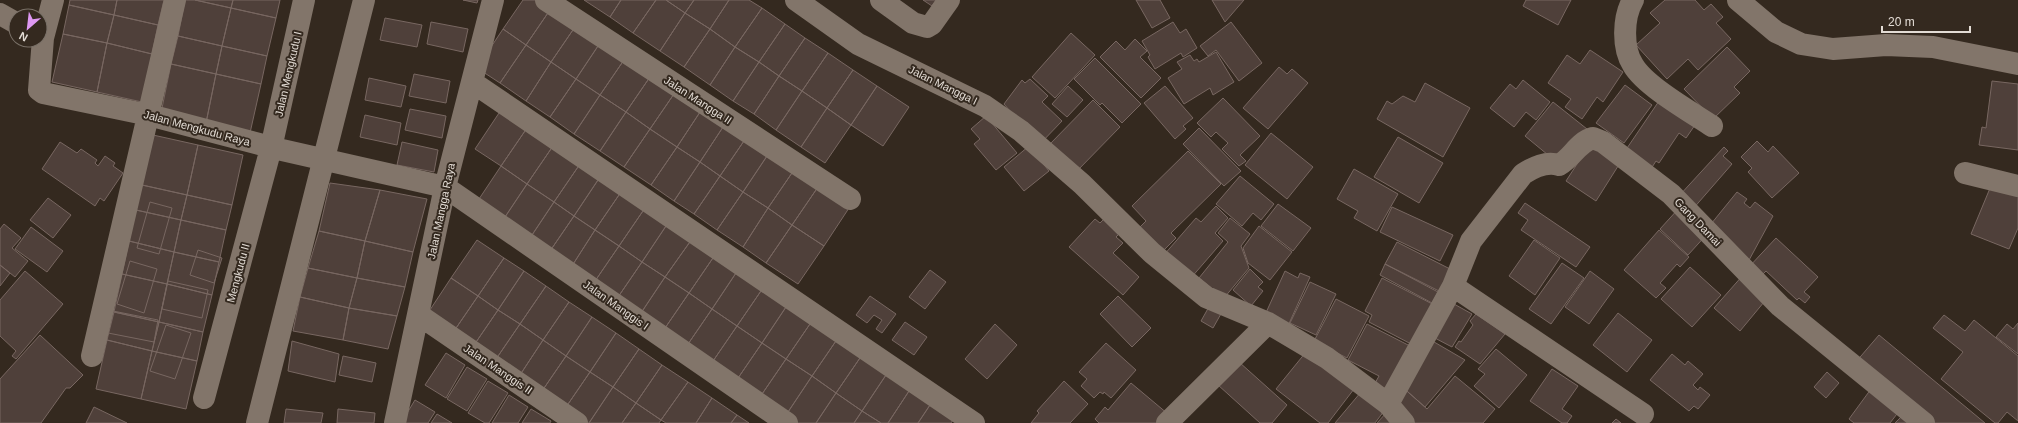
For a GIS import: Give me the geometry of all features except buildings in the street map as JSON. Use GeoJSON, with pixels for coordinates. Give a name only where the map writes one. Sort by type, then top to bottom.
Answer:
{"type":"FeatureCollection","features":[{"type":"Feature","properties":{"kind":"street","name":"Jalan Mengkudu Raya"},"geometry":{"type":"LineString","coordinates":[[48,15],[53,0]]}},
{"type":"Feature","properties":{"kind":"street"},"geometry":{"type":"LineString","coordinates":[[92,356],[175,0]]}},
{"type":"Feature","properties":{"kind":"street","name":"Jalan Mengkudu I"},"geometry":{"type":"LineString","coordinates":[[274,148],[304,0]]}},
{"type":"Feature","properties":{"kind":"street"},"geometry":{"type":"LineString","coordinates":[[257,423],[321,158],[364,0]]}},
{"type":"Feature","properties":{"kind":"street","name":"Jalan Mangga Raya"},"geometry":{"type":"LineString","coordinates":[[395,423],[445,187],[493,0]]}},
{"type":"Feature","properties":{"kind":"street","name":"Jalan Mangga II"},"geometry":{"type":"LineString","coordinates":[[546,0],[850,199]]}},
{"type":"Feature","properties":{"kind":"street","name":"Jalan Mangga I"},"geometry":{"type":"LineString","coordinates":[[796,0],[858,44],[985,106],[1021,131],[1082,184],[1152,254],[1206,297],[1268,323],[1327,358],[1388,404],[1404,423]]}},
{"type":"Feature","properties":{"kind":"street"},"geometry":{"type":"LineString","coordinates":[[881,0],[913,23],[927,27],[932,24],[949,0]]}},
{"type":"Feature","properties":{"kind":"street"},"geometry":{"type":"LineString","coordinates":[[1633,0],[1629,6],[1624,31],[1632,65],[1649,82],[1672,100],[1712,126]]}},
{"type":"Feature","properties":{"kind":"street"},"geometry":{"type":"LineString","coordinates":[[1738,0],[1776,32],[1801,44],[1833,49],[1886,45],[1933,47],[2018,64]]}},
{"type":"Feature","properties":{"kind":"street","name":"Jalan Mengkudu Raya"},"geometry":{"type":"LineString","coordinates":[[41,48],[39,90],[55,96],[149,115],[274,148],[445,187]]}},
{"type":"Feature","properties":{"kind":"street"},"geometry":{"type":"LineString","coordinates":[[472,82],[974,423]]}},
{"type":"Feature","properties":{"kind":"street","name":"Gang Damai"},"geometry":{"type":"LineString","coordinates":[[1453,286],[1471,241],[1523,174],[1533,168],[1552,163],[1559,165],[1565,162],[1585,140],[1593,138],[1603,142],[1671,194],[1780,306],[1924,423]]}},
{"type":"Feature","properties":{"kind":"street","name":"Mengkudu II"},"geometry":{"type":"LineString","coordinates":[[204,398],[274,148]]}},
{"type":"Feature","properties":{"kind":"street"},"geometry":{"type":"LineString","coordinates":[[1965,173],[2018,186]]}},
{"type":"Feature","properties":{"kind":"street","name":"Jalan Manggis I"},"geometry":{"type":"LineString","coordinates":[[445,187],[787,423]]}},
{"type":"Feature","properties":{"kind":"street"},"geometry":{"type":"LineString","coordinates":[[1388,404],[1453,286],[1643,414]]}},
{"type":"Feature","properties":{"kind":"street","name":"Jalan Manggis II"},"geometry":{"type":"LineString","coordinates":[[419,315],[577,423]]}},
{"type":"Feature","properties":{"kind":"street"},"geometry":{"type":"LineString","coordinates":[[1166,423],[1268,323]]}}]}
